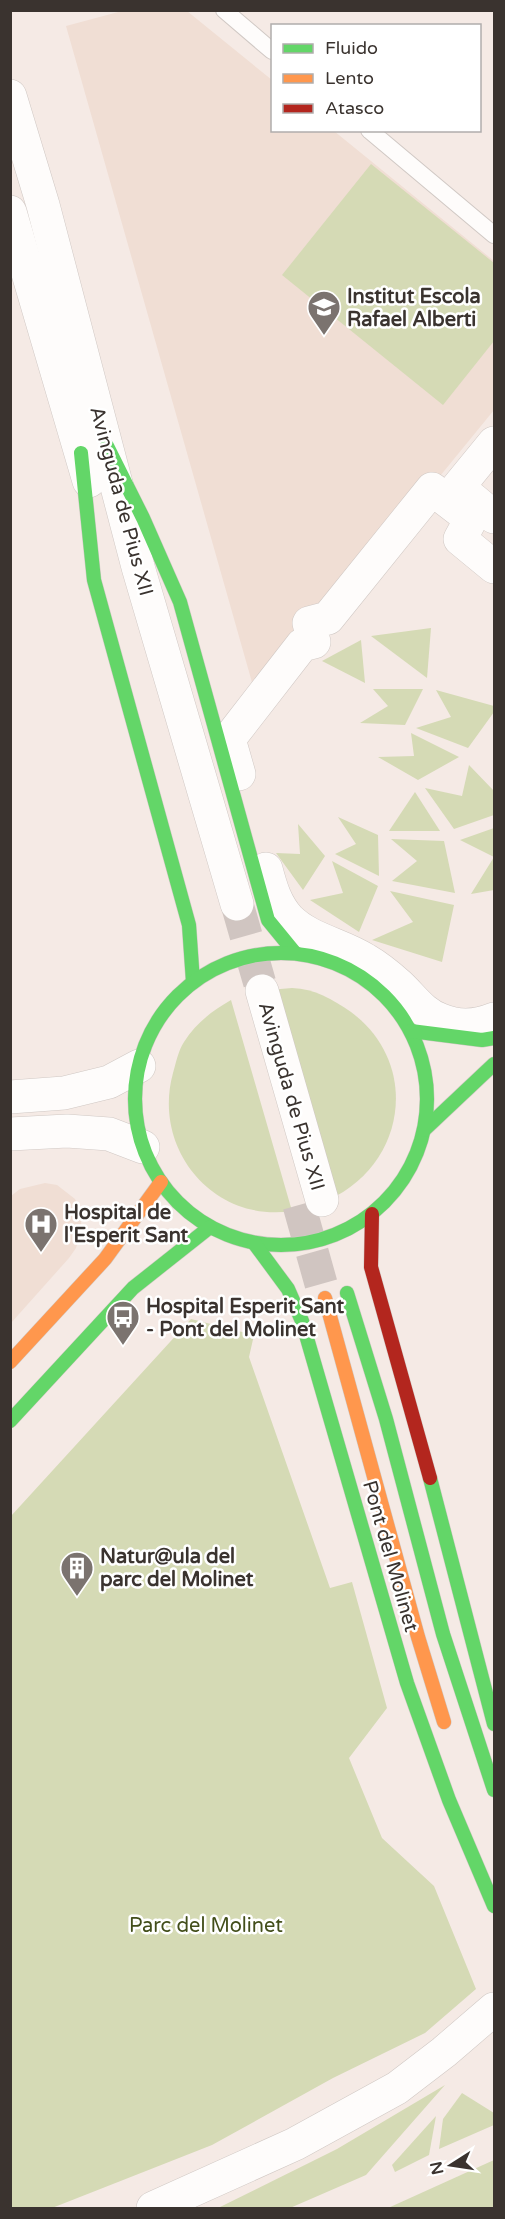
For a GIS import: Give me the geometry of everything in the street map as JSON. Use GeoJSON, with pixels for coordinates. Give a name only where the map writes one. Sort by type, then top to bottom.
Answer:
{"type":"FeatureCollection","features":[{"type":"Feature","properties":{"kind":"street","name":"Avinguda de Pius XII"},"geometry":{"type":"LineString","coordinates":[[10,96],[43,205],[94,449]]}},
{"type":"Feature","properties":{"kind":"street","name":"Avinguda de Pius XII"},"geometry":{"type":"LineString","coordinates":[[10,212],[94,449],[227,907]]}},
{"type":"Feature","properties":{"kind":"street"},"geometry":{"type":"LineString","coordinates":[[495,443],[458,487],[495,517]]}},
{"type":"Feature","properties":{"kind":"street"},"geometry":{"type":"LineString","coordinates":[[94,449],[143,518],[180,602],[268,920],[295,953]]}},
{"type":"Feature","properties":{"kind":"street"},"geometry":{"type":"LineString","coordinates":[[94,449],[94,580],[189,925],[193,982]]}},
{"type":"Feature","properties":{"kind":"street"},"geometry":{"type":"LineString","coordinates":[[495,567],[460,539],[471,519],[432,489],[328,618],[309,623],[314,642],[302,645],[229,739],[272,892],[287,916],[309,934],[343,948],[372,964],[393,980],[419,1007],[436,1018],[453,1024],[469,1025],[495,1019]]}},
{"type":"Feature","properties":{"kind":"street"},"geometry":{"type":"LineString","coordinates":[[295,953],[342,965],[382,992],[411,1031],[423,1063],[427,1096],[424,1130],[414,1160],[405,1177],[372,1214],[336,1235],[296,1245],[254,1243],[210,1227],[183,1208],[161,1182],[143,1147],[135,1107],[139,1066],[158,1020],[193,982],[224,964],[259,954],[295,953]]}},
{"type":"Feature","properties":{"kind":"street","name":"Avinguda de Pius XII"},"geometry":{"type":"LineString","coordinates":[[252,994],[310,1203]]}},
{"type":"Feature","properties":{"kind":"street"},"geometry":{"type":"LineString","coordinates":[[411,1031],[482,1040],[495,1038]]}},
{"type":"Feature","properties":{"kind":"street"},"geometry":{"type":"LineString","coordinates":[[424,1130],[495,1064]]}},
{"type":"Feature","properties":{"kind":"street"},"geometry":{"type":"LineString","coordinates":[[10,1097],[64,1093],[109,1082],[139,1066]]}},
{"type":"Feature","properties":{"kind":"street"},"geometry":{"type":"LineString","coordinates":[[10,1134],[67,1131],[109,1134],[143,1147]]}},
{"type":"Feature","properties":{"kind":"street"},"geometry":{"type":"LineString","coordinates":[[10,1362],[105,1259],[161,1182]]}},
{"type":"Feature","properties":{"kind":"street"},"geometry":{"type":"LineString","coordinates":[[372,1214],[371,1267],[487,1675],[495,1724]]}},
{"type":"Feature","properties":{"kind":"street"},"geometry":{"type":"LineString","coordinates":[[10,1420],[133,1288],[210,1227]]}},
{"type":"Feature","properties":{"kind":"street","name":"Pont del Molinet"},"geometry":{"type":"LineString","coordinates":[[254,1243],[288,1289],[302,1321],[407,1683],[449,1800],[495,1906]]}},
{"type":"Feature","properties":{"kind":"street","name":"Pont del Molinet"},"geometry":{"type":"LineString","coordinates":[[347,1293],[386,1419],[443,1634],[495,1790]]}},
{"type":"Feature","properties":{"kind":"street","name":"Pont del Molinet"},"geometry":{"type":"LineString","coordinates":[[325,1298],[418,1637],[449,1740]]}},
{"type":"Feature","properties":{"kind":"street","name":"Pont del Molinet"},"geometry":{"type":"LineString","coordinates":[[467,1807],[486,1884]]}},
{"type":"Feature","properties":{"kind":"street"},"geometry":{"type":"LineString","coordinates":[[153,2208],[295,2144],[397,2088],[495,2009]]}},
{"type":"Feature","properties":{"kind":"lane"},"geometry":{"type":"LineString","coordinates":[[224,10],[271,49]]}},
{"type":"Feature","properties":{"kind":"lane"},"geometry":{"type":"LineString","coordinates":[[371,132],[495,235]]}},
{"type":"Feature","properties":{"kind":"shaded area","name":"Institut Escola Rafael Alberti"},"geometry":{"type":"Polygon","coordinates":[[[122,11],[187,11],[271,79],[271,132],[335,132],[494,261],[494,410],[257,700],[66,26],[122,11]]]}},
{"type":"Feature","properties":{"kind":"shaded area","name":"Hospital de l'Esperit Sant"},"geometry":{"type":"Polygon","coordinates":[[[45,1183],[57,1185],[75,1199],[79,1208],[82,1229],[76,1248],[69,1258],[11,1323],[11,1196],[20,1189],[45,1183]]]}},
{"type":"Feature","properties":{"kind":"green space"},"geometry":{"type":"Polygon","coordinates":[[[371,164],[494,263],[494,341],[443,405],[282,275],[371,164]]]}},
{"type":"Feature","properties":{"kind":"green space"},"geometry":{"type":"Polygon","coordinates":[[[431,628],[427,678],[371,636],[431,628]]]}},
{"type":"Feature","properties":{"kind":"green space"},"geometry":{"type":"Polygon","coordinates":[[[361,640],[365,683],[322,661],[361,640]]]}},
{"type":"Feature","properties":{"kind":"green space"},"geometry":{"type":"Polygon","coordinates":[[[373,689],[423,689],[405,725],[360,723],[388,706],[373,689]]]}},
{"type":"Feature","properties":{"kind":"green space"},"geometry":{"type":"Polygon","coordinates":[[[436,690],[494,706],[494,712],[468,748],[416,728],[451,717],[436,690]]]}},
{"type":"Feature","properties":{"kind":"green space"},"geometry":{"type":"Polygon","coordinates":[[[411,733],[459,757],[418,780],[378,757],[414,756],[411,733]]]}},
{"type":"Feature","properties":{"kind":"green space"},"geometry":{"type":"Polygon","coordinates":[[[469,765],[494,791],[494,815],[454,829],[425,788],[462,796],[469,765]]]}},
{"type":"Feature","properties":{"kind":"green space"},"geometry":{"type":"Polygon","coordinates":[[[415,792],[440,831],[389,831],[415,792]]]}},
{"type":"Feature","properties":{"kind":"green space"},"geometry":{"type":"Polygon","coordinates":[[[338,817],[378,835],[379,876],[335,854],[356,844],[338,817]]]}},
{"type":"Feature","properties":{"kind":"green space"},"geometry":{"type":"Polygon","coordinates":[[[298,824],[325,856],[303,890],[276,853],[300,854],[298,824]]]}},
{"type":"Feature","properties":{"kind":"green space"},"geometry":{"type":"Polygon","coordinates":[[[494,828],[494,857],[460,840],[494,828]]]}},
{"type":"Feature","properties":{"kind":"green space"},"geometry":{"type":"Polygon","coordinates":[[[391,839],[444,841],[455,893],[392,881],[417,861],[391,839]]]}},
{"type":"Feature","properties":{"kind":"green space"},"geometry":{"type":"Polygon","coordinates":[[[494,857],[494,890],[471,894],[494,857]]]}},
{"type":"Feature","properties":{"kind":"green space"},"geometry":{"type":"Polygon","coordinates":[[[332,861],[378,886],[359,932],[310,900],[343,893],[332,861]]]}},
{"type":"Feature","properties":{"kind":"green space"},"geometry":{"type":"Polygon","coordinates":[[[390,891],[454,905],[442,962],[372,940],[413,922],[390,891]]]}},
{"type":"Feature","properties":{"kind":"green space"},"geometry":{"type":"Polygon","coordinates":[[[292,988],[308,990],[323,996],[351,1012],[373,1034],[388,1058],[395,1085],[395,1112],[388,1139],[374,1163],[354,1184],[328,1200],[269,990],[292,988]]]}},
{"type":"Feature","properties":{"kind":"green space"},"geometry":{"type":"Polygon","coordinates":[[[231,1000],[292,1211],[263,1212],[237,1205],[214,1193],[195,1175],[181,1153],[172,1128],[169,1101],[173,1073],[180,1049],[199,1023],[231,1000]]]}},
{"type":"Feature","properties":{"kind":"green space","name":"Parc del Molinet"},"geometry":{"type":"Polygon","coordinates":[[[191,1319],[254,1335],[249,1357],[330,1588],[352,1582],[387,1708],[349,1758],[382,1838],[434,1886],[476,1989],[425,2033],[333,2078],[212,2145],[52,2208],[14,2208],[10,2206],[11,1516],[191,1319]]]}},
{"type":"Feature","properties":{"kind":"green space"},"geometry":{"type":"Polygon","coordinates":[[[445,2085],[366,2175],[290,2208],[218,2208],[337,2149],[445,2085]]]}},
{"type":"Feature","properties":{"kind":"green space"},"geometry":{"type":"Polygon","coordinates":[[[462,2093],[494,2113],[494,2125],[439,2149],[443,2119],[462,2093]]]}},
{"type":"Feature","properties":{"kind":"green space"},"geometry":{"type":"Polygon","coordinates":[[[436,2116],[429,2155],[395,2172],[392,2165],[436,2116]]]}},
{"type":"Feature","properties":{"kind":"green space"},"geometry":{"type":"Polygon","coordinates":[[[494,2160],[494,2208],[388,2208],[494,2160]]]}},
{"type":"Feature","properties":{"kind":"tunnel"},"geometry":{"type":"LineString","coordinates":[[237,904],[262,991]]}},
{"type":"Feature","properties":{"kind":"tunnel"},"geometry":{"type":"LineString","coordinates":[[299,1205],[325,1298]]}},
{"type":"Feature","properties":{"kind":"traffic: fast"},"geometry":{"type":"LineString","coordinates":[[107,446],[143,518],[180,602],[268,920],[295,953]]}},
{"type":"Feature","properties":{"kind":"traffic: fast"},"geometry":{"type":"LineString","coordinates":[[81,453],[94,580],[189,925],[193,982]]}},
{"type":"Feature","properties":{"kind":"traffic: fast"},"geometry":{"type":"LineString","coordinates":[[281,953],[309,956],[337,965],[362,978],[384,996],[402,1018],[415,1043],[424,1071],[427,1099],[424,1127],[415,1155],[402,1180],[384,1202],[362,1220],[337,1233],[309,1242],[281,1245],[253,1242],[225,1233],[200,1220],[178,1202],[160,1180],[147,1155],[138,1127],[135,1099],[138,1071],[147,1043],[160,1018],[178,996],[200,978],[225,965],[253,956],[281,953]]}},
{"type":"Feature","properties":{"kind":"traffic: fast"},"geometry":{"type":"LineString","coordinates":[[411,1031],[482,1040],[494,1038]]}},
{"type":"Feature","properties":{"kind":"traffic: fast"},"geometry":{"type":"LineString","coordinates":[[424,1130],[494,1064]]}},
{"type":"Feature","properties":{"kind":"traffic: fast"},"geometry":{"type":"LineString","coordinates":[[10,1421],[133,1288],[210,1227]]}},
{"type":"Feature","properties":{"kind":"traffic: fast"},"geometry":{"type":"LineString","coordinates":[[254,1243],[288,1289],[302,1321],[407,1683],[449,1800],[494,1906]]}},
{"type":"Feature","properties":{"kind":"traffic: fast"},"geometry":{"type":"LineString","coordinates":[[347,1293],[386,1419],[443,1634],[494,1790]]}},
{"type":"Feature","properties":{"kind":"traffic: fast"},"geometry":{"type":"LineString","coordinates":[[430,1478],[494,1724]]}},
{"type":"Feature","properties":{"kind":"traffic: slow"},"geometry":{"type":"LineString","coordinates":[[10,1362],[105,1259],[161,1182]]}},
{"type":"Feature","properties":{"kind":"traffic: slow"},"geometry":{"type":"LineString","coordinates":[[325,1298],[418,1637],[444,1722]]}},
{"type":"Feature","properties":{"kind":"traffic: jam"},"geometry":{"type":"LineString","coordinates":[[372,1214],[371,1267],[430,1478]]}},
{"type":"Feature","properties":{"kind":"place","name":"Institut Escola Rafael Alberti"},"geometry":{"type":"Point","coordinates":[324,336]}},
{"type":"Feature","properties":{"kind":"place","name":"Hospital de l'Esperit Sant"},"geometry":{"type":"Point","coordinates":[41,1253]}},
{"type":"Feature","properties":{"kind":"place","name":"Hospital Esperit Sant - Pont del Molinet"},"geometry":{"type":"Point","coordinates":[123,1346]}},
{"type":"Feature","properties":{"kind":"place","name":"Natur@ula del parc del Molinet"},"geometry":{"type":"Point","coordinates":[77,1597]}}]}
